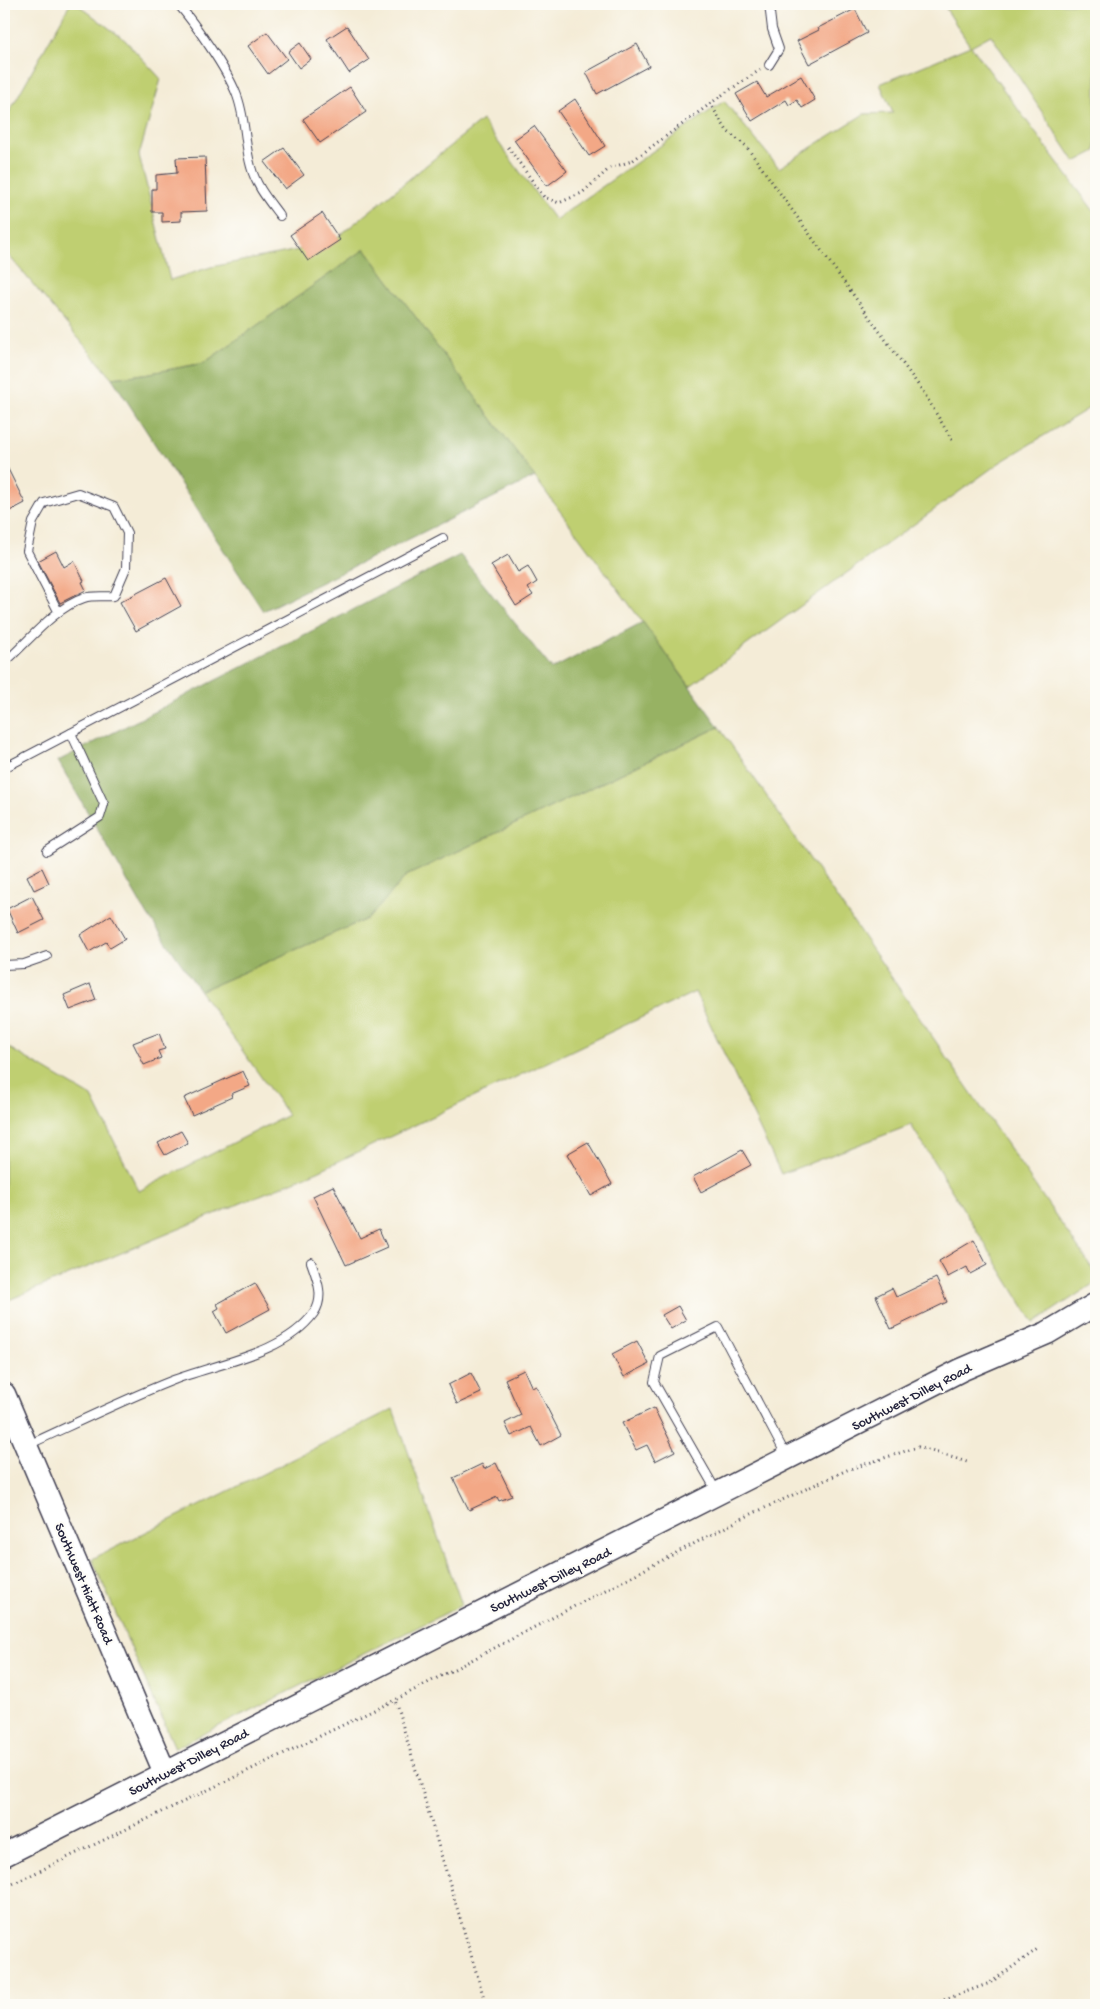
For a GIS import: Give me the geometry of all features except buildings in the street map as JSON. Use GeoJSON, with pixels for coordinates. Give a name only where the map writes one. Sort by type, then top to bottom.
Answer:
{"type":"FeatureCollection","features":[{"type":"Feature","properties":{"kind":"street","name":"Southwest Dilley Road"},"geometry":{"type":"LineString","coordinates":[[4,1855],[961,1370],[1046,1333],[1096,1304]]}},
{"type":"Feature","properties":{"kind":"street","name":"Southwest Hiatt Road"},"geometry":{"type":"LineString","coordinates":[[4,1394],[165,1773]]}},
{"type":"Feature","properties":{"kind":"lane"},"geometry":{"type":"LineString","coordinates":[[178,4],[236,92],[244,120],[251,167],[261,190],[280,216]]}},
{"type":"Feature","properties":{"kind":"lane"},"geometry":{"type":"LineString","coordinates":[[769,4],[772,29],[778,49],[769,65]]}},
{"type":"Feature","properties":{"kind":"lane"},"geometry":{"type":"LineString","coordinates":[[4,663],[26,644],[58,611],[85,597],[114,596],[126,568],[127,533],[114,507],[78,493],[44,503],[33,522],[27,551],[58,611]]}},
{"type":"Feature","properties":{"kind":"lane"},"geometry":{"type":"LineString","coordinates":[[4,768],[443,538]]}},
{"type":"Feature","properties":{"kind":"lane"},"geometry":{"type":"LineString","coordinates":[[46,851],[100,817],[104,804],[71,733]]}},
{"type":"Feature","properties":{"kind":"lane"},"geometry":{"type":"LineString","coordinates":[[4,965],[24,964],[47,956]]}},
{"type":"Feature","properties":{"kind":"lane"},"geometry":{"type":"LineString","coordinates":[[26,1446],[171,1381],[271,1347],[295,1332],[315,1312],[321,1290],[311,1262]]}},
{"type":"Feature","properties":{"kind":"lane"},"geometry":{"type":"LineString","coordinates":[[718,1494],[654,1382],[660,1356],[718,1327],[788,1458]]}},
{"type":"Feature","properties":{"kind":"path"},"geometry":{"type":"LineString","coordinates":[[508,147],[544,197],[559,203],[582,193],[610,168],[632,161],[710,104],[769,65]]}},
{"type":"Feature","properties":{"kind":"path"},"geometry":{"type":"LineString","coordinates":[[710,104],[727,131],[746,146],[924,393],[952,440]]}},
{"type":"Feature","properties":{"kind":"path"},"geometry":{"type":"LineString","coordinates":[[4,1888],[395,1700],[743,1518],[847,1470],[918,1447],[967,1462]]}},
{"type":"Feature","properties":{"kind":"path"},"geometry":{"type":"LineString","coordinates":[[395,1700],[486,2005]]}},
{"type":"Feature","properties":{"kind":"path"},"geometry":{"type":"LineString","coordinates":[[930,2005],[990,1983],[1039,1948]]}},
{"type":"Feature","properties":{"kind":"green space"},"geometry":{"type":"Polygon","coordinates":[[[70,4],[77,4],[125,40],[161,79],[139,155],[170,280],[211,267],[329,244],[482,120],[555,220],[724,101],[779,168],[864,114],[893,113],[880,84],[970,46],[943,4],[1096,4],[1096,151],[1075,162],[991,35],[971,46],[1096,214],[1096,404],[999,463],[690,686],[365,249],[204,363],[112,378],[4,250],[4,121],[70,4]]]}},
{"type":"Feature","properties":{"kind":"green space"},"geometry":{"type":"Polygon","coordinates":[[[365,249],[535,477],[263,611],[112,378],[204,363],[365,249]]]}},
{"type":"Feature","properties":{"kind":"green space"},"geometry":{"type":"Polygon","coordinates":[[[460,555],[552,669],[643,622],[719,727],[406,876],[369,918],[200,991],[143,908],[58,761],[460,555]]]}},
{"type":"Feature","properties":{"kind":"green space"},"geometry":{"type":"Polygon","coordinates":[[[719,727],[1096,1274],[1096,1282],[1034,1323],[911,1125],[781,1174],[695,992],[318,1171],[4,1302],[4,1045],[92,1097],[139,1191],[288,1115],[200,991],[369,918],[406,876],[719,727]]]}},
{"type":"Feature","properties":{"kind":"green space"},"geometry":{"type":"Polygon","coordinates":[[[393,1409],[462,1605],[175,1748],[92,1559],[393,1409]]]}}]}
